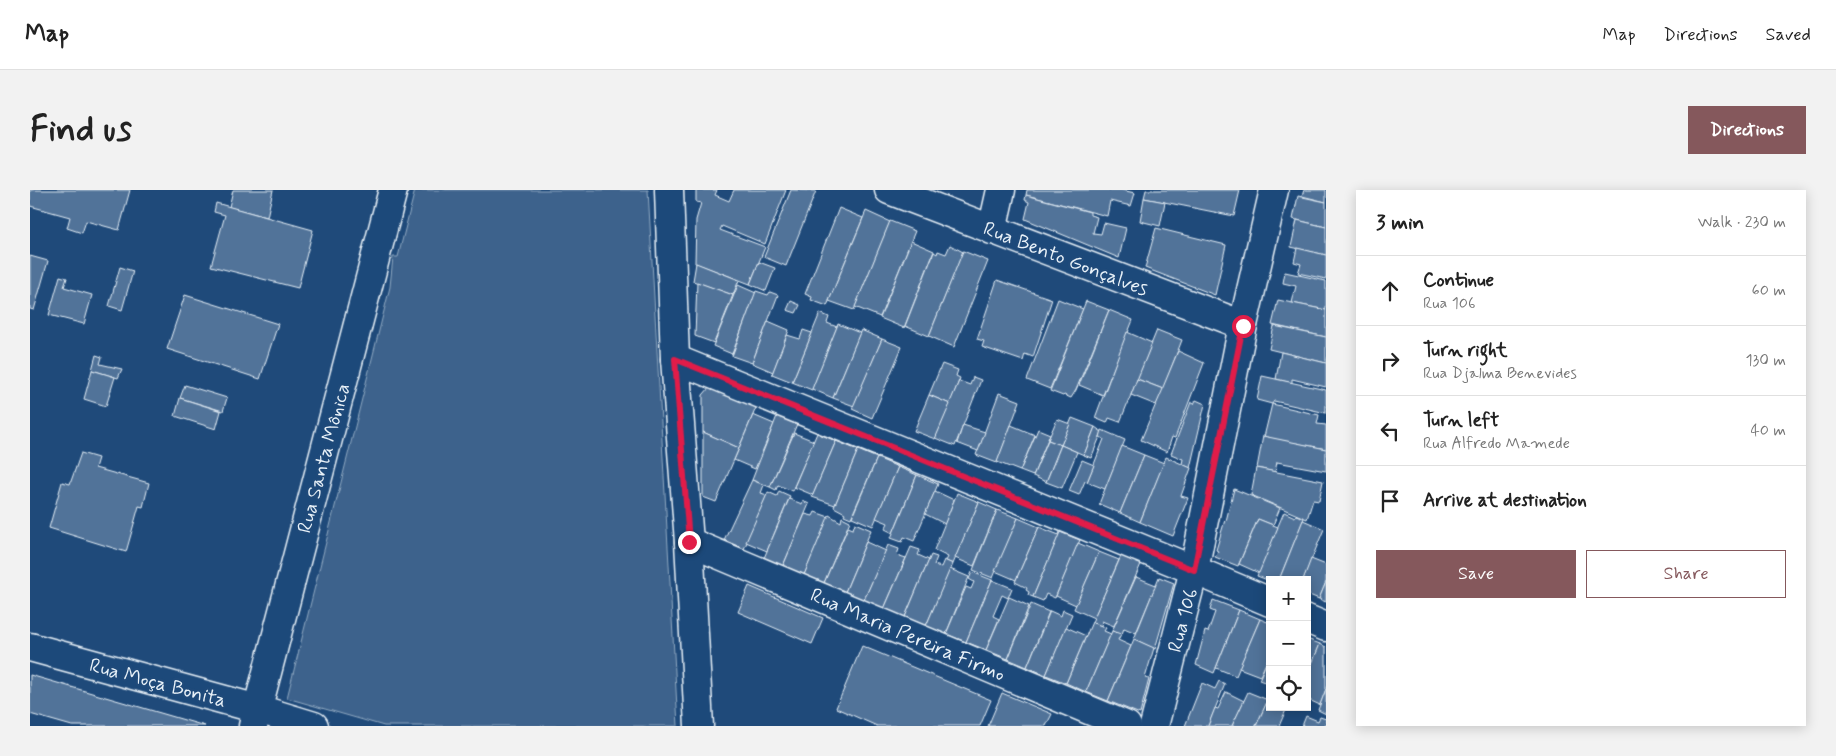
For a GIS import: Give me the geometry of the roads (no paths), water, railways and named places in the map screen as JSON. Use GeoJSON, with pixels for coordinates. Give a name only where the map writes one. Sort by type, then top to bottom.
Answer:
{"type":"FeatureCollection","features":[{"type":"Feature","properties":{"kind":"street","name":"Rua Santa Mônica"},"geometry":{"type":"LineString","coordinates":[[255,717],[393,190]]}},
{"type":"Feature","properties":{"kind":"street"},"geometry":{"type":"LineString","coordinates":[[669,190],[675,359],[689,542],[699,726]]}},
{"type":"Feature","properties":{"kind":"street","name":"Rua Bento Gonçalves"},"geometry":{"type":"LineString","coordinates":[[889,190],[1243,326]]}},
{"type":"Feature","properties":{"kind":"street"},"geometry":{"type":"LineString","coordinates":[[992,230],[1001,190]]}},
{"type":"Feature","properties":{"kind":"street","name":"Rua 106"},"geometry":{"type":"LineString","coordinates":[[1154,726],[1194,570],[1243,326],[1274,190]]}},
{"type":"Feature","properties":{"kind":"street"},"geometry":{"type":"LineString","coordinates":[[675,359],[1266,600]]}},
{"type":"Feature","properties":{"kind":"street","name":"Rua Maria Pereira Firmo"},"geometry":{"type":"LineString","coordinates":[[689,542],[1127,726]]}},
{"type":"Feature","properties":{"kind":"street"},"geometry":{"type":"LineString","coordinates":[[1311,620],[1326,627]]}},
{"type":"Feature","properties":{"kind":"street","name":"Rua Moça Bonita"},"geometry":{"type":"LineString","coordinates":[[30,647],[255,717],[314,726]]}}]}
